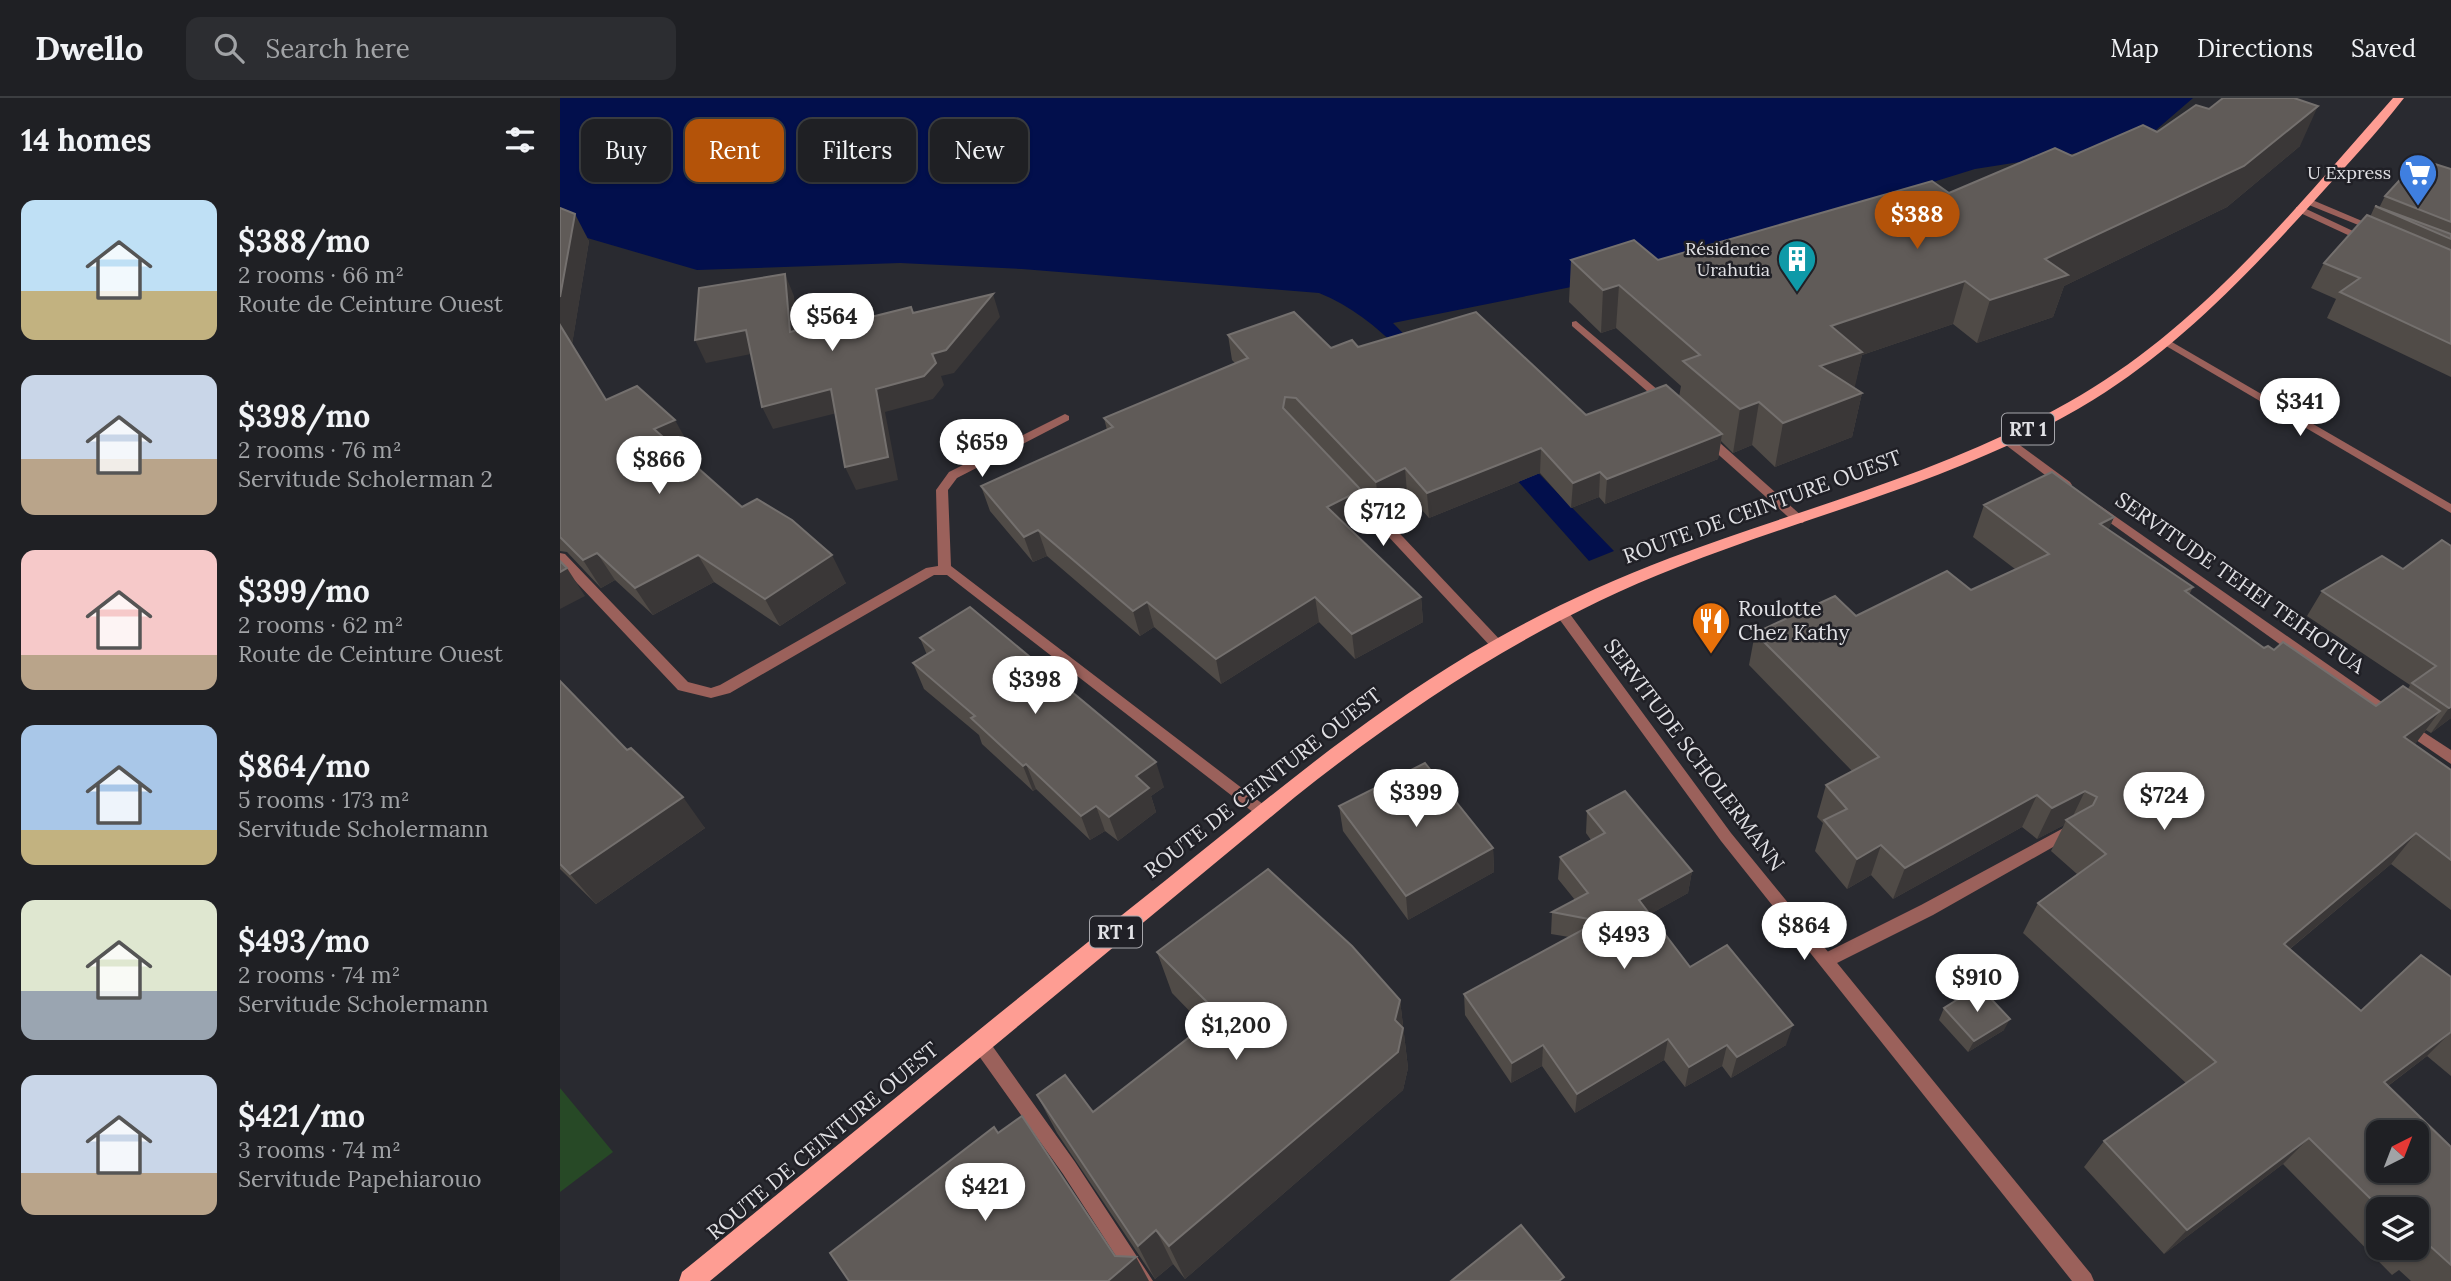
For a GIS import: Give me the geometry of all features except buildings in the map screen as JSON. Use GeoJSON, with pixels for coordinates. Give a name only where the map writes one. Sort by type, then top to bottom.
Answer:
{"type":"FeatureCollection","features":[{"type":"Feature","properties":{"kind":"main road","name":"ROUTE DE CEINTURE OUEST"},"geometry":{"type":"LineString","coordinates":[[691,1281],[980,1043],[1383,718],[1498,646],[1562,613],[1676,562],[1872,495],[2006,439],[2092,395],[2147,358],[2243,268],[2399,98]]}},
{"type":"Feature","properties":{"kind":"street"},"geometry":{"type":"LineString","coordinates":[[2303,205],[2391,235]]}},
{"type":"Feature","properties":{"kind":"street"},"geometry":{"type":"LineString","coordinates":[[2303,205],[2374,243]]}},
{"type":"Feature","properties":{"kind":"street"},"geometry":{"type":"LineString","coordinates":[[1576,324],[1673,409]]}},
{"type":"Feature","properties":{"kind":"street"},"geometry":{"type":"LineString","coordinates":[[2165,341],[2451,509]]}},
{"type":"Feature","properties":{"kind":"street"},"geometry":{"type":"LineString","coordinates":[[945,569],[942,490],[953,475],[1065,418]]}},
{"type":"Feature","properties":{"kind":"street"},"geometry":{"type":"LineString","coordinates":[[1694,427],[1800,520]]}},
{"type":"Feature","properties":{"kind":"street","name":"SERVITUDE TEHEI TEIHOTUA"},"geometry":{"type":"LineString","coordinates":[[2006,439],[2079,494],[2451,758]]}},
{"type":"Feature","properties":{"kind":"street"},"geometry":{"type":"LineString","coordinates":[[1339,477],[1498,646]]}},
{"type":"Feature","properties":{"kind":"street"},"geometry":{"type":"LineString","coordinates":[[560,557],[683,686],[711,693],[750,677],[931,571],[945,569],[962,579],[1263,813]]}},
{"type":"Feature","properties":{"kind":"street","name":"SERVITUDE SCHOLERMANN"},"geometry":{"type":"LineString","coordinates":[[1562,613],[1726,837],[1827,960],[1995,1174],[2084,1281]]}},
{"type":"Feature","properties":{"kind":"street"},"geometry":{"type":"LineString","coordinates":[[1827,960],[1927,910],[2071,830]]}},
{"type":"Feature","properties":{"kind":"street"},"geometry":{"type":"LineString","coordinates":[[980,1043],[1069,1168],[1143,1281]]}},
{"type":"Feature","properties":{"kind":"green space"},"geometry":{"type":"Polygon","coordinates":[[[560,1088],[613,1152],[560,1192],[560,1088]]]}},
{"type":"Feature","properties":{"kind":"shaded area"},"geometry":{"type":"Polygon","coordinates":[[[560,98],[2193,98],[2141,143],[1975,169],[1636,274],[1393,323],[1614,551],[1589,561],[1400,350],[1362,317],[1319,293],[1022,269],[900,263],[697,270],[560,230],[560,98]]]}},
{"type":"Feature","properties":{"kind":"place","name":"U Express"},"geometry":{"type":"Point","coordinates":[2418,207]}},
{"type":"Feature","properties":{"kind":"place","name":"Résidence Urahutia"},"geometry":{"type":"Point","coordinates":[1797,293]}},
{"type":"Feature","properties":{"kind":"place","name":"Roulotte Chez Kathy"},"geometry":{"type":"Point","coordinates":[1711,655]}}]}
